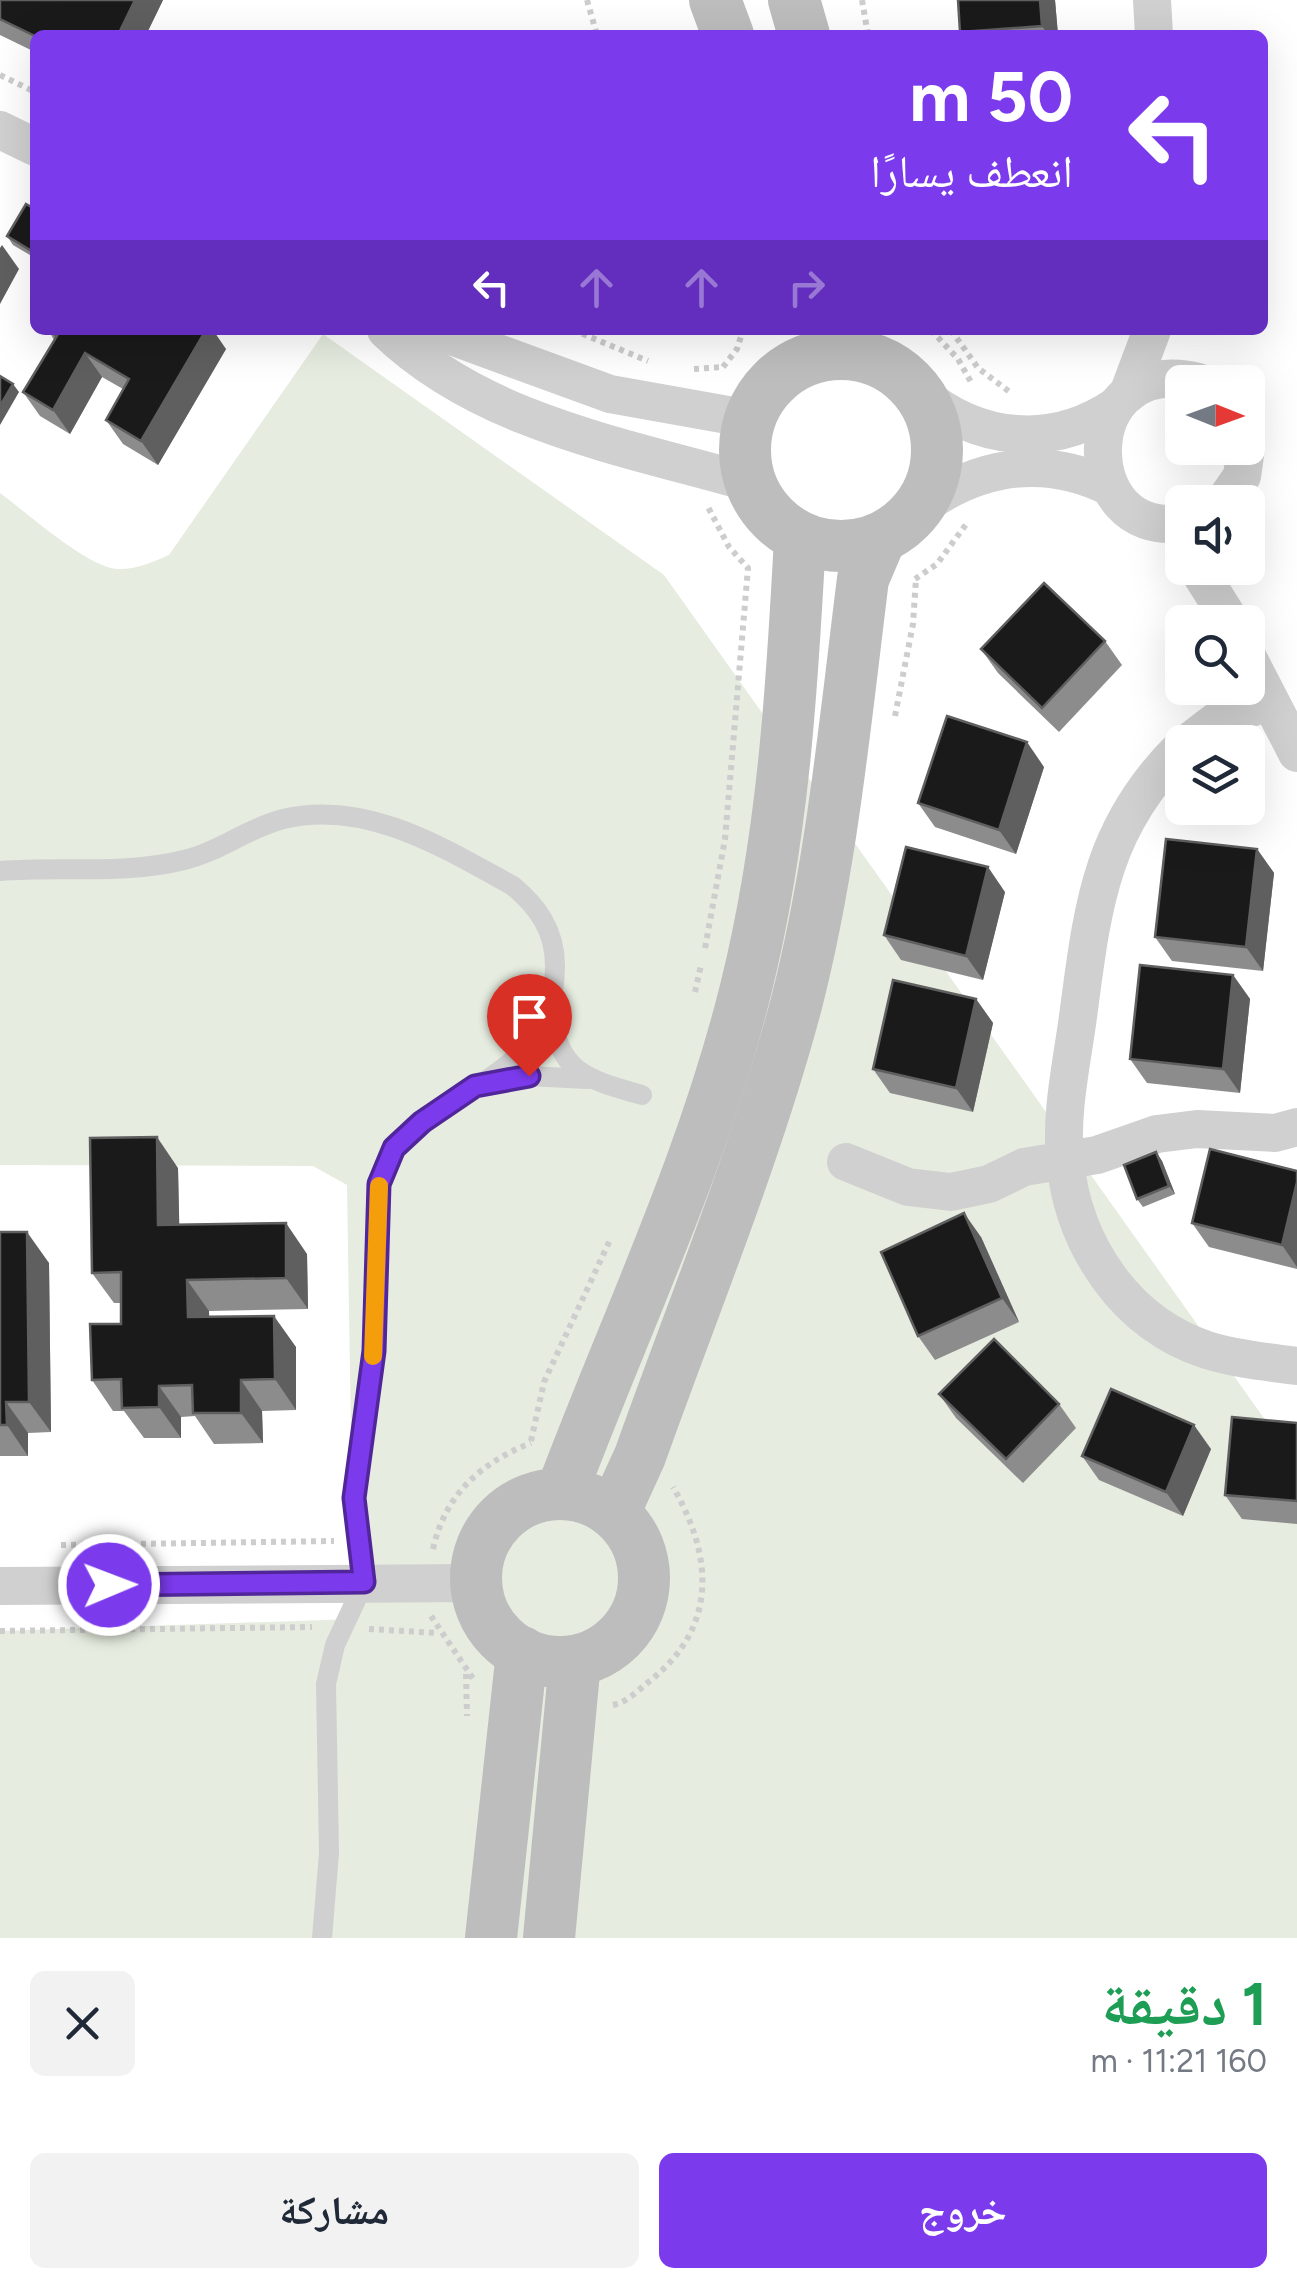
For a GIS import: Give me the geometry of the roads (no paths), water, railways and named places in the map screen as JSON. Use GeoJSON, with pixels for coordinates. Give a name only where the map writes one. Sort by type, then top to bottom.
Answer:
{"type":"FeatureCollection","features":[{"type":"Feature","properties":{"kind":"street"},"geometry":{"type":"LineString","coordinates":[[716,0],[726,30]]}},
{"type":"Feature","properties":{"kind":"street"},"geometry":{"type":"LineString","coordinates":[[794,0],[803,30]]}},
{"type":"Feature","properties":{"kind":"street"},"geometry":{"type":"LineString","coordinates":[[1152,0],[1154,30]]}},
{"type":"Feature","properties":{"kind":"street"},"geometry":{"type":"LineString","coordinates":[[0,130],[30,145]]}},
{"type":"Feature","properties":{"kind":"street"},"geometry":{"type":"LineString","coordinates":[[392,335],[425,361],[495,400],[560,428],[750,483]]}},
{"type":"Feature","properties":{"kind":"street"},"geometry":{"type":"LineString","coordinates":[[449,335],[596,389],[725,414],[772,382],[793,349],[818,356],[849,353],[878,361],[965,422],[1022,436],[1081,426],[1165,378]]}},
{"type":"Feature","properties":{"kind":"street"},"geometry":{"type":"LineString","coordinates":[[614,1513],[640,1456],[772,1086],[795,1007],[830,846],[863,579],[936,472],[936,431],[886,335]]}},
{"type":"Feature","properties":{"kind":"street"},"geometry":{"type":"LineString","coordinates":[[1150,335],[1101,446],[1110,487],[1121,503],[1165,522]]}},
{"type":"Feature","properties":{"kind":"street"},"geometry":{"type":"LineString","coordinates":[[1167,335],[1188,365]]}},
{"type":"Feature","properties":{"kind":"street"},"geometry":{"type":"LineString","coordinates":[[725,414],[762,506],[800,538],[840,547],[899,524],[963,482],[1026,466],[1069,470],[1110,487]]}},
{"type":"Feature","properties":{"kind":"street"},"geometry":{"type":"LineString","coordinates":[[561,1494],[696,1152],[745,991],[779,826],[800,538]]}},
{"type":"Feature","properties":{"kind":"street"},"geometry":{"type":"LineString","coordinates":[[1265,695],[1297,753]]}},
{"type":"Feature","properties":{"kind":"street"},"geometry":{"type":"LineString","coordinates":[[1211,725],[1268,702]]}},
{"type":"Feature","properties":{"kind":"street"},"geometry":{"type":"LineString","coordinates":[[1165,766],[1125,818],[1106,859],[1093,902],[1065,1122],[1065,1160],[1082,1231],[1102,1270],[1131,1305],[1167,1331],[1207,1350],[1297,1366]]}},
{"type":"Feature","properties":{"kind":"street"},"geometry":{"type":"LineString","coordinates":[[846,1162],[908,1187],[951,1192],[990,1184],[1024,1167],[1177,1130],[1275,1133],[1297,1128]]}},
{"type":"Feature","properties":{"kind":"street"},"geometry":{"type":"LineString","coordinates":[[561,1494],[598,1503],[614,1513],[638,1548],[644,1589],[628,1628],[595,1655],[575,1660],[539,1660],[522,1652],[490,1624],[477,1583],[484,1545],[507,1513],[524,1502],[561,1494]]}},
{"type":"Feature","properties":{"kind":"street"},"geometry":{"type":"LineString","coordinates":[[0,1586],[477,1583]]}},
{"type":"Feature","properties":{"kind":"street"},"geometry":{"type":"LineString","coordinates":[[491,1938],[522,1652]]}},
{"type":"Feature","properties":{"kind":"street"},"geometry":{"type":"LineString","coordinates":[[549,1938],[575,1660]]}},
{"type":"Feature","properties":{"kind":"lane"},"geometry":{"type":"LineString","coordinates":[[0,871],[160,864],[209,852],[281,820],[335,813],[390,824],[494,876],[530,901],[552,939],[552,1008],[560,1049],[587,1079]]}},
{"type":"Feature","properties":{"kind":"lane"},"geometry":{"type":"LineString","coordinates":[[322,1938],[330,1821],[325,1704],[330,1664],[342,1627],[364,1582],[356,1540],[357,1463],[374,1351],[379,1184],[394,1148],[407,1134],[530,1046],[552,1008]]}},
{"type":"Feature","properties":{"kind":"lane"},"geometry":{"type":"LineString","coordinates":[[475,1086],[529,1076],[587,1079],[642,1095]]}}]}
